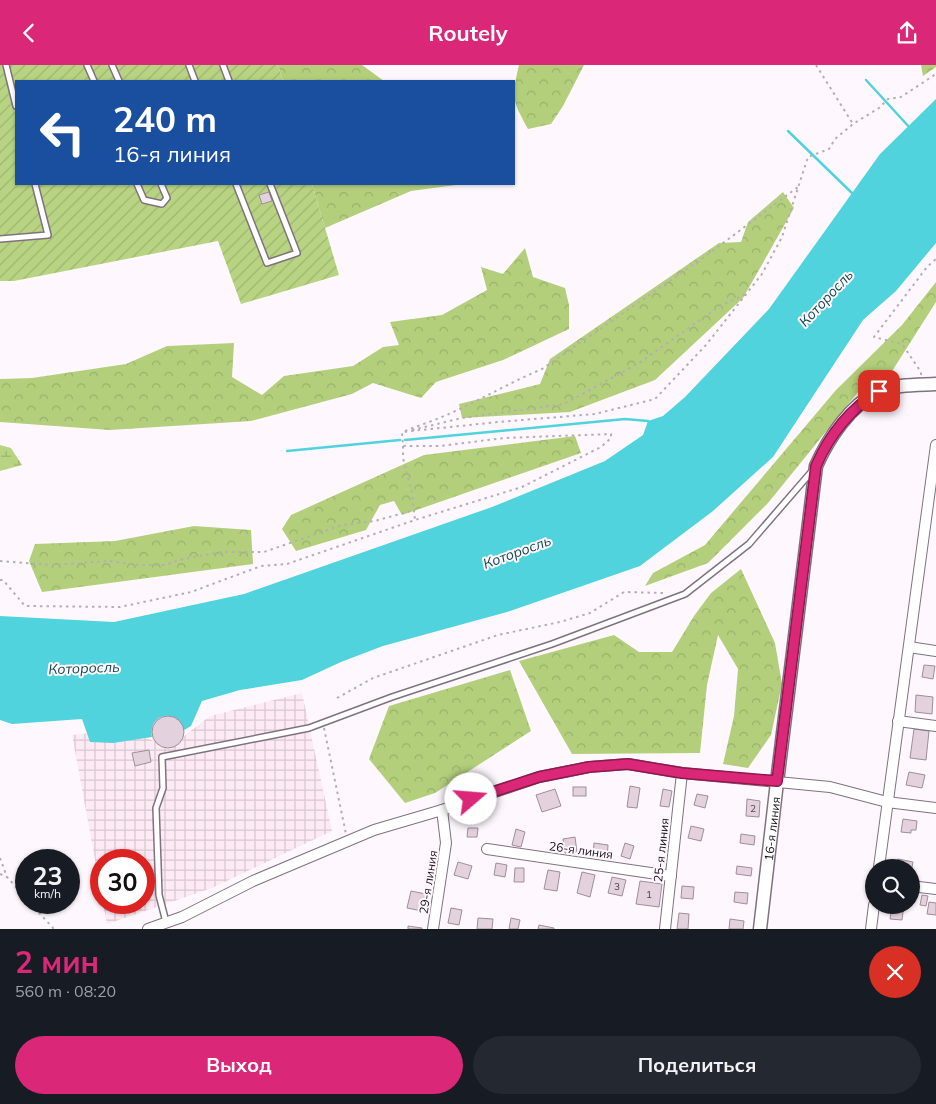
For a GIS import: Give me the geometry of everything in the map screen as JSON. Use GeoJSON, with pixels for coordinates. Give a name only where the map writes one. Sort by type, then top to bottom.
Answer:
{"type":"FeatureCollection","features":[{"type":"Feature","properties":{"kind":"street","name":"16-я линия"},"geometry":{"type":"LineString","coordinates":[[760,929],[816,466],[823,450],[840,427],[866,399],[879,391],[892,388],[936,384]]}},
{"type":"Feature","properties":{"kind":"street"},"geometry":{"type":"LineString","coordinates":[[880,859],[898,721],[932,501],[936,445]]}},
{"type":"Feature","properties":{"kind":"street"},"geometry":{"type":"LineString","coordinates":[[909,647],[936,651]]}},
{"type":"Feature","properties":{"kind":"street"},"geometry":{"type":"LineString","coordinates":[[898,721],[936,726]]}},
{"type":"Feature","properties":{"kind":"street"},"geometry":{"type":"LineString","coordinates":[[148,929],[166,926],[253,881],[374,830],[442,810],[539,777],[589,767],[628,764],[682,773],[830,787],[887,802],[936,808]]}},
{"type":"Feature","properties":{"kind":"street","name":"25-я линия"},"geometry":{"type":"LineString","coordinates":[[665,929],[682,773]]}},
{"type":"Feature","properties":{"kind":"street","name":"29-я линия"},"geometry":{"type":"LineString","coordinates":[[433,929],[446,843],[442,810]]}},
{"type":"Feature","properties":{"kind":"street","name":"26-я линия"},"geometry":{"type":"LineString","coordinates":[[487,849],[671,876]]}},
{"type":"Feature","properties":{"kind":"street"},"geometry":{"type":"LineString","coordinates":[[920,887],[936,889]]}},
{"type":"Feature","properties":{"kind":"street"},"geometry":{"type":"LineString","coordinates":[[871,929],[873,914]]}},
{"type":"Feature","properties":{"kind":"lane"},"geometry":{"type":"LineString","coordinates":[[6,65],[15,102]]}},
{"type":"Feature","properties":{"kind":"lane"},"geometry":{"type":"LineString","coordinates":[[87,65],[94,80]]}},
{"type":"Feature","properties":{"kind":"lane"},"geometry":{"type":"LineString","coordinates":[[112,65],[118,80]]}},
{"type":"Feature","properties":{"kind":"lane"},"geometry":{"type":"LineString","coordinates":[[188,65],[195,80]]}},
{"type":"Feature","properties":{"kind":"lane"},"geometry":{"type":"LineString","coordinates":[[223,65],[229,80]]}},
{"type":"Feature","properties":{"kind":"lane"},"geometry":{"type":"LineString","coordinates":[[0,239],[48,235],[35,185]]}},
{"type":"Feature","properties":{"kind":"lane"},"geometry":{"type":"LineString","coordinates":[[137,185],[144,200],[162,204],[167,198],[161,185]]}},
{"type":"Feature","properties":{"kind":"lane"},"geometry":{"type":"LineString","coordinates":[[236,185],[267,263],[298,253],[270,185]]}},
{"type":"Feature","properties":{"kind":"lane"},"geometry":{"type":"LineString","coordinates":[[166,926],[159,895],[156,808],[163,788],[162,757],[290,733],[323,723],[400,694],[552,644],[685,594],[749,544],[816,466]]}},
{"type":"Feature","properties":{"kind":"path"},"geometry":{"type":"LineString","coordinates":[[816,65],[853,124]]}},
{"type":"Feature","properties":{"kind":"path"},"geometry":{"type":"LineString","coordinates":[[402,432],[595,414],[655,399],[706,345],[762,274],[782,237],[808,157],[829,149],[835,139],[853,124],[879,108],[888,99],[901,97],[936,74]]}},
{"type":"Feature","properties":{"kind":"path"},"geometry":{"type":"LineString","coordinates":[[402,432],[449,414],[499,390],[513,381],[542,369],[703,258],[798,187]]}},
{"type":"Feature","properties":{"kind":"path"},"geometry":{"type":"LineString","coordinates":[[919,385],[921,372],[902,344],[874,337],[927,267],[936,259]]}},
{"type":"Feature","properties":{"kind":"path"},"geometry":{"type":"LineString","coordinates":[[402,432],[462,418],[564,404],[638,363],[720,306],[747,293]]}},
{"type":"Feature","properties":{"kind":"path"},"geometry":{"type":"LineString","coordinates":[[402,432],[404,458],[412,493],[415,520]]}},
{"type":"Feature","properties":{"kind":"path"},"geometry":{"type":"LineString","coordinates":[[0,580],[3,580],[25,605],[120,607],[191,592],[261,566],[287,564],[415,520],[522,487],[601,447],[611,439],[611,434],[504,438],[440,446],[403,446]]}},
{"type":"Feature","properties":{"kind":"path"},"geometry":{"type":"LineString","coordinates":[[0,561],[52,565],[108,561],[140,565],[165,565],[179,560],[221,552],[264,552],[342,525],[375,521],[414,511]]}},
{"type":"Feature","properties":{"kind":"path"},"geometry":{"type":"LineString","coordinates":[[338,698],[373,679],[498,635],[560,622],[590,613],[624,592],[668,593]]}},
{"type":"Feature","properties":{"kind":"path"},"geometry":{"type":"LineString","coordinates":[[323,723],[347,841]]}},
{"type":"Feature","properties":{"kind":"path"},"geometry":{"type":"LineString","coordinates":[[0,858],[6,877]]}},
{"type":"Feature","properties":{"kind":"path"},"geometry":{"type":"LineString","coordinates":[[0,873],[15,886]]}},
{"type":"Feature","properties":{"kind":"path"},"geometry":{"type":"LineString","coordinates":[[40,914],[54,929]]}},
{"type":"Feature","properties":{"kind":"shaded area"},"geometry":{"type":"Polygon","coordinates":[[[302,693],[332,831],[212,888],[155,908],[155,849],[93,849],[72,735],[126,729],[154,741],[151,732],[153,725],[157,719],[163,716],[170,715],[177,718],[182,723],[184,736],[210,716],[302,693]]]}},
{"type":"Feature","properties":{"kind":"shaded area"},"geometry":{"type":"Polygon","coordinates":[[[105,914],[136,914],[107,924],[105,914]]]}},
{"type":"Feature","properties":{"kind":"green space"},"geometry":{"type":"Polygon","coordinates":[[[0,65],[278,65],[283,80],[15,80],[15,185],[312,185],[339,275],[241,304],[218,241],[14,281],[0,281],[0,65]]]}},
{"type":"Feature","properties":{"kind":"green space"},"geometry":{"type":"Polygon","coordinates":[[[278,65],[362,65],[383,80],[283,80],[278,65]]]}},
{"type":"Feature","properties":{"kind":"green space"},"geometry":{"type":"Polygon","coordinates":[[[519,65],[584,65],[563,106],[551,124],[528,129],[515,102],[515,85],[519,65]]]}},
{"type":"Feature","properties":{"kind":"green space"},"geometry":{"type":"Polygon","coordinates":[[[921,65],[936,65],[936,67],[923,76],[921,65]]]}},
{"type":"Feature","properties":{"kind":"green space"},"geometry":{"type":"Polygon","coordinates":[[[312,185],[456,185],[411,191],[325,228],[312,185]]]}},
{"type":"Feature","properties":{"kind":"green space"},"geometry":{"type":"Polygon","coordinates":[[[783,192],[794,208],[743,298],[655,380],[570,412],[462,418],[459,404],[540,384],[550,359],[719,243],[741,242],[748,222],[783,192]]]}},
{"type":"Feature","properties":{"kind":"green space"},"geometry":{"type":"Polygon","coordinates":[[[525,248],[533,277],[565,288],[569,305],[569,329],[503,360],[436,382],[421,398],[373,383],[352,394],[251,421],[110,430],[0,422],[0,379],[32,378],[126,364],[167,346],[234,343],[232,377],[262,395],[284,376],[353,366],[383,347],[399,345],[390,322],[442,315],[487,290],[481,267],[503,274],[525,248]]]}},
{"type":"Feature","properties":{"kind":"green space"},"geometry":{"type":"Polygon","coordinates":[[[936,282],[936,302],[887,379],[863,386],[768,503],[708,563],[645,586],[653,573],[705,545],[836,390],[902,325],[936,282]]]}},
{"type":"Feature","properties":{"kind":"green space"},"geometry":{"type":"Polygon","coordinates":[[[575,436],[581,453],[402,515],[394,501],[380,505],[366,530],[296,551],[282,529],[291,515],[424,455],[575,436]]]}},
{"type":"Feature","properties":{"kind":"green space"},"geometry":{"type":"Polygon","coordinates":[[[0,445],[11,448],[22,465],[0,471],[0,445]]]}},
{"type":"Feature","properties":{"kind":"green space"},"geometry":{"type":"Polygon","coordinates":[[[194,526],[251,530],[253,564],[42,592],[29,561],[35,544],[115,541],[194,526]]]}},
{"type":"Feature","properties":{"kind":"green space"},"geometry":{"type":"Polygon","coordinates":[[[741,569],[775,643],[782,684],[771,735],[748,768],[723,764],[734,716],[738,669],[718,635],[707,685],[700,753],[572,754],[519,661],[614,635],[639,652],[672,652],[711,593],[741,569]]]}},
{"type":"Feature","properties":{"kind":"green space"},"geometry":{"type":"Polygon","coordinates":[[[510,670],[531,731],[435,793],[405,803],[369,759],[389,706],[510,670]]]}},
{"type":"Feature","properties":{"kind":"water","name":"Которосль"},"geometry":{"type":"Polygon","coordinates":[[[936,99],[936,243],[896,291],[863,320],[773,457],[713,511],[640,566],[507,612],[383,646],[341,662],[302,680],[240,690],[202,701],[191,726],[184,730],[175,718],[164,716],[154,723],[152,737],[113,743],[90,742],[82,719],[12,724],[0,720],[0,616],[114,622],[244,594],[492,507],[605,461],[643,435],[648,421],[663,416],[685,397],[769,309],[880,154],[936,99]]]}},
{"type":"Feature","properties":{"kind":"building"},"geometry":{"type":"Polygon","coordinates":[[[269,192],[272,201],[262,204],[259,195],[269,192]]]}},
{"type":"Feature","properties":{"kind":"building"},"geometry":{"type":"Polygon","coordinates":[[[924,665],[935,666],[933,679],[922,677],[924,665]]]}},
{"type":"Feature","properties":{"kind":"building"},"geometry":{"type":"Polygon","coordinates":[[[916,695],[933,697],[932,714],[915,712],[916,695]]]}},
{"type":"Feature","properties":{"kind":"building"},"geometry":{"type":"Polygon","coordinates":[[[168,716],[180,720],[184,732],[180,744],[168,748],[156,744],[152,732],[156,720],[168,716]]]}},
{"type":"Feature","properties":{"kind":"building"},"geometry":{"type":"Polygon","coordinates":[[[914,729],[929,731],[926,760],[910,758],[914,729]]]}},
{"type":"Feature","properties":{"kind":"building"},"geometry":{"type":"Polygon","coordinates":[[[149,750],[151,762],[135,766],[132,753],[149,750]]]}},
{"type":"Feature","properties":{"kind":"building"},"geometry":{"type":"Polygon","coordinates":[[[909,772],[925,775],[922,788],[906,785],[909,772]]]}},
{"type":"Feature","properties":{"kind":"building"},"geometry":{"type":"Polygon","coordinates":[[[630,786],[640,788],[637,808],[627,807],[630,786]]]}},
{"type":"Feature","properties":{"kind":"building"},"geometry":{"type":"Polygon","coordinates":[[[573,787],[586,787],[586,796],[573,796],[573,787]]]}},
{"type":"Feature","properties":{"kind":"building"},"geometry":{"type":"Polygon","coordinates":[[[555,789],[561,806],[542,812],[536,795],[555,789]]]}},
{"type":"Feature","properties":{"kind":"building"},"geometry":{"type":"Polygon","coordinates":[[[663,789],[672,791],[669,807],[660,806],[663,789]]]}},
{"type":"Feature","properties":{"kind":"building"},"geometry":{"type":"Polygon","coordinates":[[[697,794],[708,796],[705,808],[694,805],[697,794]]]}},
{"type":"Feature","properties":{"kind":"building"},"geometry":{"type":"Polygon","coordinates":[[[747,799],[760,801],[759,817],[746,816],[747,799]]]}},
{"type":"Feature","properties":{"kind":"building"},"geometry":{"type":"Polygon","coordinates":[[[903,819],[917,821],[916,830],[911,830],[911,833],[901,832],[903,819]]]}},
{"type":"Feature","properties":{"kind":"building"},"geometry":{"type":"Polygon","coordinates":[[[691,826],[704,829],[701,841],[688,838],[691,826]]]}},
{"type":"Feature","properties":{"kind":"building"},"geometry":{"type":"Polygon","coordinates":[[[468,828],[478,828],[477,837],[467,837],[468,828]]]}},
{"type":"Feature","properties":{"kind":"building"},"geometry":{"type":"Polygon","coordinates":[[[516,829],[525,832],[521,847],[512,845],[516,829]]]}},
{"type":"Feature","properties":{"kind":"building"},"geometry":{"type":"Polygon","coordinates":[[[741,834],[755,836],[754,845],[740,843],[741,834]]]}},
{"type":"Feature","properties":{"kind":"building"},"geometry":{"type":"Polygon","coordinates":[[[575,837],[577,852],[565,853],[563,839],[575,837]]]}},
{"type":"Feature","properties":{"kind":"building"},"geometry":{"type":"Polygon","coordinates":[[[594,843],[608,845],[607,858],[593,857],[594,843]]]}},
{"type":"Feature","properties":{"kind":"building"},"geometry":{"type":"Polygon","coordinates":[[[625,843],[634,846],[630,859],[621,856],[625,843]]]}},
{"type":"Feature","properties":{"kind":"building"},"geometry":{"type":"Polygon","coordinates":[[[458,862],[472,866],[468,879],[454,875],[458,862]]]}},
{"type":"Feature","properties":{"kind":"building"},"geometry":{"type":"Polygon","coordinates":[[[496,863],[507,865],[505,877],[494,875],[496,863]]]}},
{"type":"Feature","properties":{"kind":"building"},"geometry":{"type":"Polygon","coordinates":[[[737,866],[752,868],[751,876],[736,874],[737,866]]]}},
{"type":"Feature","properties":{"kind":"building"},"geometry":{"type":"Polygon","coordinates":[[[515,868],[524,868],[524,882],[514,882],[515,868]]]}},
{"type":"Feature","properties":{"kind":"building"},"geometry":{"type":"Polygon","coordinates":[[[548,870],[560,872],[557,891],[544,889],[548,870]]]}},
{"type":"Feature","properties":{"kind":"building"},"geometry":{"type":"Polygon","coordinates":[[[582,872],[595,875],[590,897],[577,893],[582,872]]]}},
{"type":"Feature","properties":{"kind":"building"},"geometry":{"type":"Polygon","coordinates":[[[612,877],[626,880],[622,896],[608,893],[612,877]]]}},
{"type":"Feature","properties":{"kind":"building"},"geometry":{"type":"Polygon","coordinates":[[[640,881],[662,884],[659,907],[636,904],[640,881]]]}},
{"type":"Feature","properties":{"kind":"building"},"geometry":{"type":"Polygon","coordinates":[[[682,886],[694,887],[693,899],[681,898],[682,886]]]}},
{"type":"Feature","properties":{"kind":"building"},"geometry":{"type":"Polygon","coordinates":[[[411,891],[426,894],[422,911],[407,908],[411,891]]]}},
{"type":"Feature","properties":{"kind":"building"},"geometry":{"type":"Polygon","coordinates":[[[735,892],[748,893],[747,904],[734,902],[735,892]]]}},
{"type":"Feature","properties":{"kind":"building"},"geometry":{"type":"Polygon","coordinates":[[[922,895],[928,896],[926,906],[920,905],[922,895]]]}},
{"type":"Feature","properties":{"kind":"building"},"geometry":{"type":"Polygon","coordinates":[[[929,902],[936,903],[936,915],[927,914],[929,902]]]}},
{"type":"Feature","properties":{"kind":"building"},"geometry":{"type":"Polygon","coordinates":[[[451,908],[462,910],[459,925],[448,923],[451,908]]]}},
{"type":"Feature","properties":{"kind":"building"},"geometry":{"type":"Polygon","coordinates":[[[679,913],[689,914],[688,929],[677,929],[679,913]]]}},
{"type":"Feature","properties":{"kind":"building"},"geometry":{"type":"Polygon","coordinates":[[[891,914],[903,914],[902,920],[890,919],[891,914]]]}},
{"type":"Feature","properties":{"kind":"building"},"geometry":{"type":"Polygon","coordinates":[[[478,918],[493,919],[492,929],[477,929],[478,918]]]}},
{"type":"Feature","properties":{"kind":"building"},"geometry":{"type":"Polygon","coordinates":[[[511,918],[520,920],[518,929],[509,929],[511,918]]]}},
{"type":"Feature","properties":{"kind":"building"},"geometry":{"type":"Polygon","coordinates":[[[730,919],[744,921],[743,929],[729,929],[730,919]]]}},
{"type":"Feature","properties":{"kind":"building"},"geometry":{"type":"Polygon","coordinates":[[[539,925],[554,928],[554,929],[538,929],[539,925]]]}},
{"type":"Feature","properties":{"kind":"building"},"geometry":{"type":"Polygon","coordinates":[[[408,926],[422,928],[422,929],[408,929],[408,926]]]}},
{"type":"Feature","properties":{"kind":"waterway"},"geometry":{"type":"LineString","coordinates":[[866,80],[911,129]]}},
{"type":"Feature","properties":{"kind":"waterway"},"geometry":{"type":"LineString","coordinates":[[788,131],[853,194]]}},
{"type":"Feature","properties":{"kind":"waterway"},"geometry":{"type":"LineString","coordinates":[[405,440],[625,419],[648,421]]}},
{"type":"Feature","properties":{"kind":"waterway"},"geometry":{"type":"LineString","coordinates":[[287,451],[400,440]]}},
{"type":"Feature","properties":{"kind":"route"},"geometry":{"type":"LineString","coordinates":[[471,799],[539,777],[589,767],[628,764],[682,773],[777,781],[816,466],[823,450],[852,412],[866,399],[879,391]]}}]}
